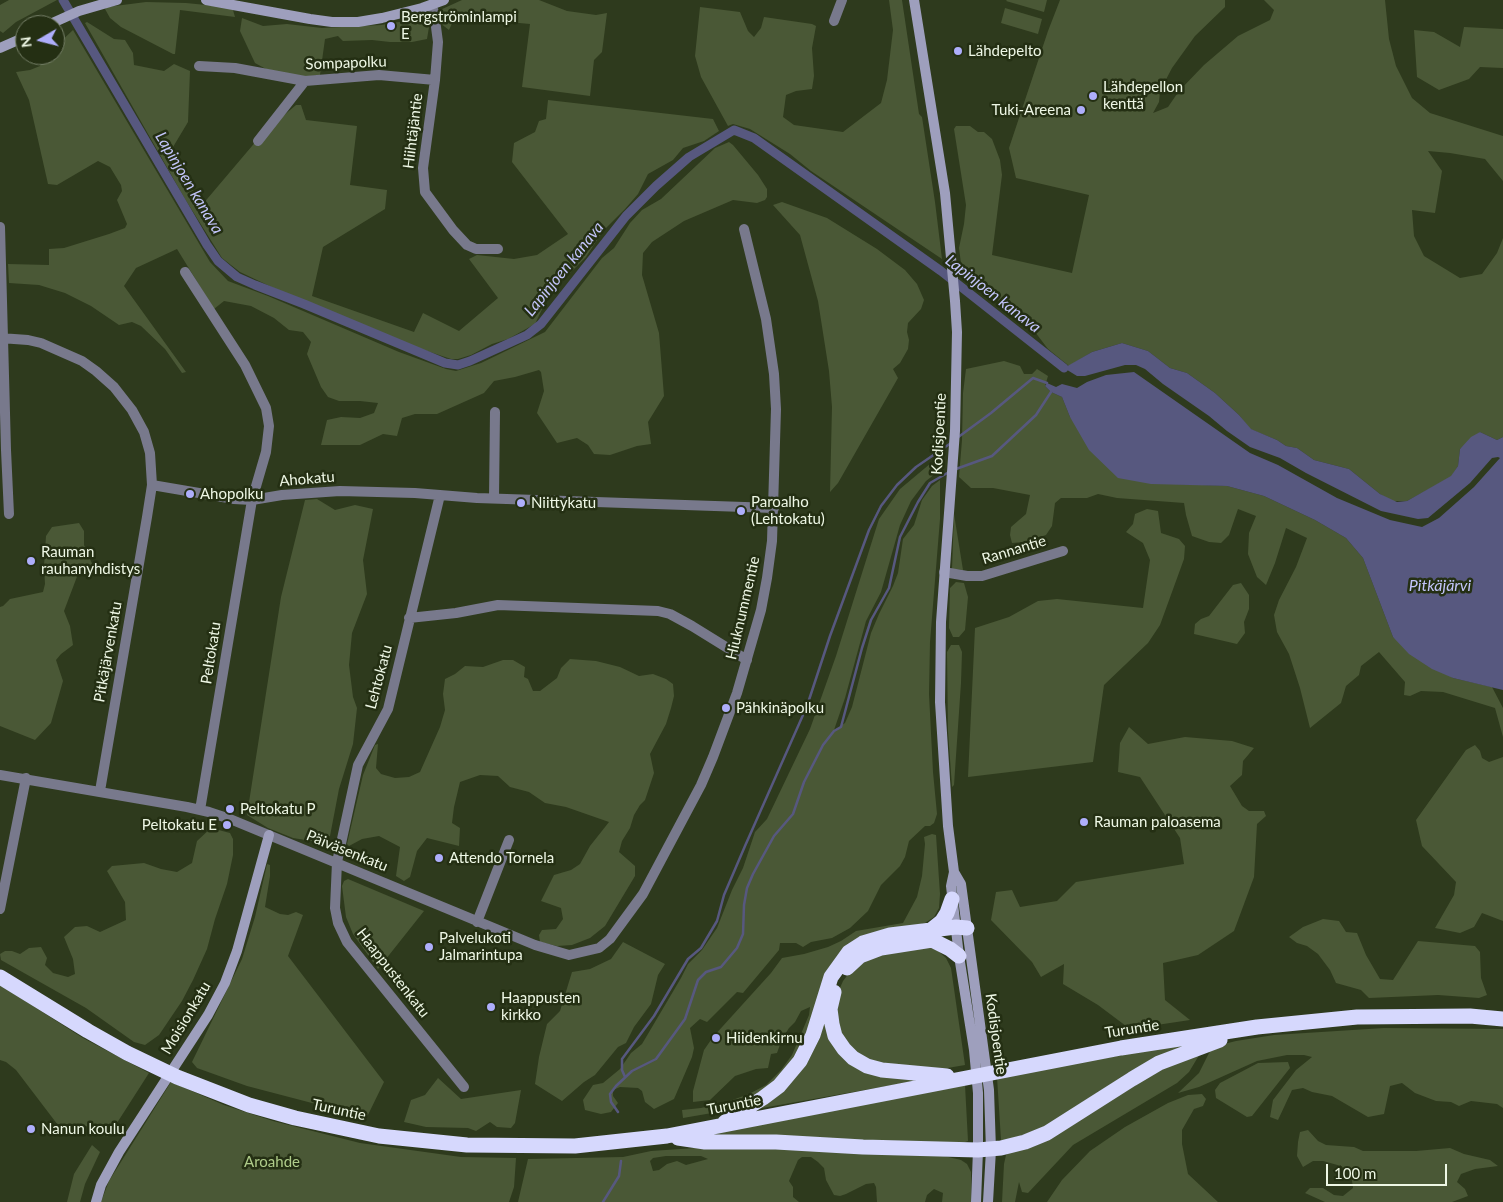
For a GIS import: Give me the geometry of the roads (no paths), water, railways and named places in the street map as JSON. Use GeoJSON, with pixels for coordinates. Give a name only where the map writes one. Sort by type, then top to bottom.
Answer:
{"type":"FeatureCollection","features":[{"type":"Feature","properties":{"kind":"highway"},"geometry":{"type":"LineString","coordinates":[[932,935],[942,921],[952,898]]}},
{"type":"Feature","properties":{"kind":"highway"},"geometry":{"type":"LineString","coordinates":[[960,929],[881,948],[860,956],[851,964],[836,986],[830,1009],[835,1036],[844,1049],[867,1066],[898,1073],[965,1078]]}},
{"type":"Feature","properties":{"kind":"highway"},"geometry":{"type":"LineString","coordinates":[[719,1126],[779,1086],[800,1062],[813,1035],[831,977],[849,952],[863,943],[890,935],[932,935],[959,956]]}},
{"type":"Feature","properties":{"kind":"highway","name":"Turuntie"},"geometry":{"type":"LineString","coordinates":[[0,977],[88,1031],[144,1062],[249,1105],[295,1118],[379,1136],[467,1146],[601,1144],[667,1136],[1120,1048],[1257,1027],[1365,1017],[1470,1016],[1503,1019]]}},
{"type":"Feature","properties":{"kind":"highway"},"geometry":{"type":"LineString","coordinates":[[667,1136],[705,1142],[776,1142],[863,1147],[984,1150],[1024,1142],[1047,1133],[1160,1063],[1192,1049],[1257,1027]]}},
{"type":"Feature","properties":{"kind":"street"},"geometry":{"type":"LineString","coordinates":[[65,18],[79,11],[117,0]]}},
{"type":"Feature","properties":{"kind":"street"},"geometry":{"type":"LineString","coordinates":[[206,0],[310,20],[332,22],[358,22],[382,18],[444,0]]}},
{"type":"Feature","properties":{"kind":"street"},"geometry":{"type":"LineString","coordinates":[[834,21],[842,0]]}},
{"type":"Feature","properties":{"kind":"street","name":"Kodisjoentie"},"geometry":{"type":"LineString","coordinates":[[914,0],[942,174],[955,301],[957,340],[955,431],[941,622],[940,702],[944,779],[954,872],[951,886],[952,898],[960,929],[979,1049],[978,1093],[988,1202]]}},
{"type":"Feature","properties":{"kind":"street","name":"Hiihtäjäntie"},"geometry":{"type":"LineString","coordinates":[[431,5],[434,12],[438,42],[435,80],[423,168],[422,180],[425,192],[453,230],[467,245],[476,249],[498,249]]}},
{"type":"Feature","properties":{"kind":"street"},"geometry":{"type":"LineString","coordinates":[[0,48],[15,41]]}},
{"type":"Feature","properties":{"kind":"street","name":"Sompapolku"},"geometry":{"type":"LineString","coordinates":[[199,66],[235,68],[305,81],[379,75],[435,80]]}},
{"type":"Feature","properties":{"kind":"street"},"geometry":{"type":"LineString","coordinates":[[258,142],[305,81]]}},
{"type":"Feature","properties":{"kind":"street"},"geometry":{"type":"LineString","coordinates":[[0,227],[3,450],[9,514]]}},
{"type":"Feature","properties":{"kind":"street","name":"Hiuknummentie"},"geometry":{"type":"LineString","coordinates":[[588,952],[599,948],[610,939],[643,894],[692,804],[714,756],[737,693],[761,610],[767,578],[774,508],[776,431],[774,374],[762,297],[744,229]]}},
{"type":"Feature","properties":{"kind":"street"},"geometry":{"type":"LineString","coordinates":[[185,272],[245,365],[266,408],[269,426],[266,447],[252,500]]}},
{"type":"Feature","properties":{"kind":"street","name":"Pitkäjärvenkatu"},"geometry":{"type":"LineString","coordinates":[[2,338],[35,341],[60,350],[82,361],[114,387],[132,410],[144,432],[150,452],[152,485],[100,791]]}},
{"type":"Feature","properties":{"kind":"street"},"geometry":{"type":"LineString","coordinates":[[494,498],[495,412]]}},
{"type":"Feature","properties":{"kind":"street","name":"Ahokatu"},"geometry":{"type":"LineString","coordinates":[[152,485],[234,499],[252,500],[282,495],[340,491],[438,495]]}},
{"type":"Feature","properties":{"kind":"street"},"geometry":{"type":"LineString","coordinates":[[438,495],[774,508]]}},
{"type":"Feature","properties":{"kind":"street","name":"Lehtokatu"},"geometry":{"type":"LineString","coordinates":[[337,862],[358,765],[388,709],[438,495]]}},
{"type":"Feature","properties":{"kind":"street","name":"Peltokatu"},"geometry":{"type":"LineString","coordinates":[[200,810],[252,500]]}},
{"type":"Feature","properties":{"kind":"street","name":"Rannantie"},"geometry":{"type":"LineString","coordinates":[[944,572],[967,576],[982,576],[1063,551]]}},
{"type":"Feature","properties":{"kind":"street"},"geometry":{"type":"LineString","coordinates":[[409,618],[456,613],[498,605],[658,611],[670,614],[692,626],[747,660]]}},
{"type":"Feature","properties":{"kind":"street","name":"Päiväsenkatu"},"geometry":{"type":"LineString","coordinates":[[0,775],[26,778],[200,810],[230,819],[534,945],[569,955],[588,952]]}},
{"type":"Feature","properties":{"kind":"street"},"geometry":{"type":"LineString","coordinates":[[0,909],[26,778]]}},
{"type":"Feature","properties":{"kind":"street","name":"Moisionkatu"},"geometry":{"type":"LineString","coordinates":[[96,1202],[101,1185],[119,1152],[208,1015],[225,983],[237,952],[269,835]]}},
{"type":"Feature","properties":{"kind":"street"},"geometry":{"type":"LineString","coordinates":[[477,922],[508,840]]}},
{"type":"Feature","properties":{"kind":"street","name":"Haappustenkatu"},"geometry":{"type":"LineString","coordinates":[[337,862],[336,908],[338,923],[347,942],[464,1087]]}},
{"type":"Feature","properties":{"kind":"street","name":"Kodisjoentie"},"geometry":{"type":"LineString","coordinates":[[954,872],[961,884],[959,956],[989,1090],[984,1150],[976,1202]]}},
{"type":"Feature","properties":{"kind":"water","name":"Pitkäjärvi"},"geometry":{"type":"Polygon","coordinates":[[[1122,343],[1148,351],[1170,368],[1187,373],[1215,393],[1251,429],[1286,446],[1297,448],[1314,460],[1349,469],[1380,494],[1397,502],[1407,501],[1451,476],[1458,466],[1460,449],[1471,437],[1480,432],[1497,440],[1503,437],[1503,690],[1453,678],[1432,669],[1409,654],[1393,637],[1363,558],[1346,538],[1315,520],[1264,496],[1227,486],[1151,484],[1118,478],[1089,450],[1070,417],[1062,397],[1051,392],[1045,386],[1047,383],[1056,387],[1062,384],[1077,388],[1106,375],[1134,372],[1250,453],[1278,465],[1337,498],[1390,520],[1422,527],[1439,518],[1474,487],[1500,458],[1492,458],[1470,483],[1428,518],[1418,519],[1381,511],[1280,458],[1250,447],[1145,369],[1136,365],[1125,365],[1085,376],[1077,376],[1064,368],[1092,352],[1122,343]]]}},
{"type":"Feature","properties":{"kind":"waterway","name":"Lapinjoen kanava"},"geometry":{"type":"LineString","coordinates":[[63,0],[218,261],[237,277],[445,363],[458,365],[470,361],[527,335],[541,324],[626,216],[689,157],[734,130],[754,138],[941,271],[1064,368]]}},
{"type":"Feature","properties":{"kind":"waterway"},"geometry":{"type":"LineString","coordinates":[[957,438],[1033,378],[1047,383]]}},
{"type":"Feature","properties":{"kind":"waterway"},"geometry":{"type":"LineString","coordinates":[[956,469],[992,456],[1036,415],[1051,392]]}},
{"type":"Feature","properties":{"kind":"waterway"},"geometry":{"type":"LineString","coordinates":[[625,1077],[622,1070],[622,1059],[654,1016],[688,959],[701,948],[717,921],[724,895],[807,706],[830,636],[869,530],[881,506],[897,485],[916,467],[951,443]]}},
{"type":"Feature","properties":{"kind":"waterway"},"geometry":{"type":"LineString","coordinates":[[618,1112],[611,1102],[610,1094],[632,1071],[656,1059],[685,1019],[698,980],[706,972],[721,967],[737,948],[743,934],[744,905],[747,888],[753,874],[774,836],[793,814],[804,782],[823,745],[834,731],[841,727],[871,620],[889,588],[900,537],[930,483],[949,472]]}},
{"type":"Feature","properties":{"kind":"waterway"},"geometry":{"type":"LineString","coordinates":[[603,1202],[619,1176],[621,1161]]}},
{"type":"Feature","properties":{"kind":"place","name":"Bergströminlampi E"},"geometry":{"type":"Point","coordinates":[391,26]}},
{"type":"Feature","properties":{"kind":"place","name":"Lähdepelto"},"geometry":{"type":"Point","coordinates":[958,51]}},
{"type":"Feature","properties":{"kind":"place","name":"Lähdepellon kenttä"},"geometry":{"type":"Point","coordinates":[1093,96]}},
{"type":"Feature","properties":{"kind":"place","name":"Tuki-Areena"},"geometry":{"type":"Point","coordinates":[1081,110]}},
{"type":"Feature","properties":{"kind":"place","name":"Ahopolku"},"geometry":{"type":"Point","coordinates":[190,494]}},
{"type":"Feature","properties":{"kind":"place","name":"Niittykatu"},"geometry":{"type":"Point","coordinates":[521,503]}},
{"type":"Feature","properties":{"kind":"place","name":"Paroalho (Lehtokatu)"},"geometry":{"type":"Point","coordinates":[741,511]}},
{"type":"Feature","properties":{"kind":"place","name":"Rauman rauhanyhdistys"},"geometry":{"type":"Point","coordinates":[31,561]}},
{"type":"Feature","properties":{"kind":"place","name":"Pähkinäpolku"},"geometry":{"type":"Point","coordinates":[726,708]}},
{"type":"Feature","properties":{"kind":"place","name":"Peltokatu P"},"geometry":{"type":"Point","coordinates":[230,809]}},
{"type":"Feature","properties":{"kind":"place","name":"Rauman paloasema"},"geometry":{"type":"Point","coordinates":[1084,822]}},
{"type":"Feature","properties":{"kind":"place","name":"Peltokatu E"},"geometry":{"type":"Point","coordinates":[227,825]}},
{"type":"Feature","properties":{"kind":"place","name":"Attendo Tornela"},"geometry":{"type":"Point","coordinates":[439,858]}},
{"type":"Feature","properties":{"kind":"place","name":"Palvelukoti Jalmarintupa"},"geometry":{"type":"Point","coordinates":[429,947]}},
{"type":"Feature","properties":{"kind":"place","name":"Haappusten kirkko"},"geometry":{"type":"Point","coordinates":[491,1007]}},
{"type":"Feature","properties":{"kind":"place","name":"Hiidenkirnu"},"geometry":{"type":"Point","coordinates":[716,1038]}},
{"type":"Feature","properties":{"kind":"place","name":"Nanun koulu"},"geometry":{"type":"Point","coordinates":[31,1129]}},
{"type":"Feature","properties":{"kind":"park label","name":"Aroahde"},"geometry":{"type":"Point","coordinates":[272,1162]}}]}
